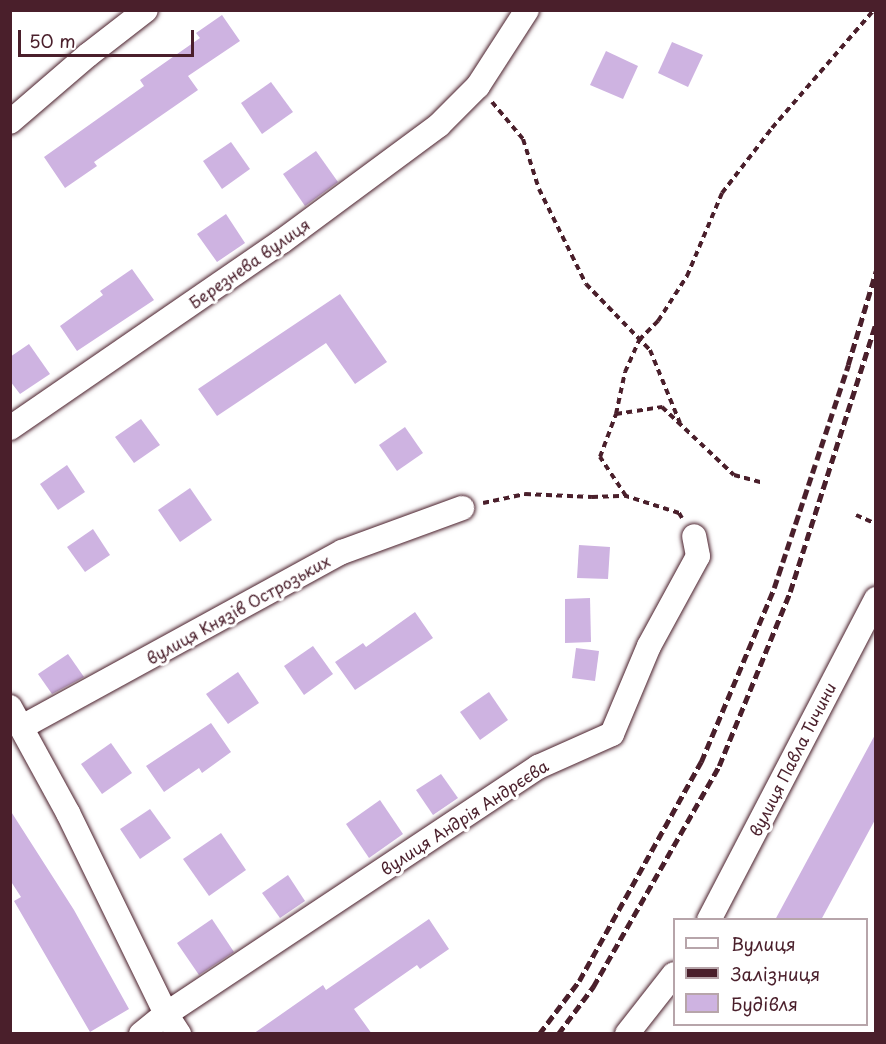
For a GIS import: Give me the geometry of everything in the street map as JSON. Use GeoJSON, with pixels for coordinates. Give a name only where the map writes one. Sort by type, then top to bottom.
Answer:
{"type":"FeatureCollection","features":[{"type":"Feature","properties":{"kind":"street"},"geometry":{"type":"LineString","coordinates":[[10,122],[88,55],[146,10]]}},
{"type":"Feature","properties":{"kind":"street","name":"Березнева вулиця"},"geometry":{"type":"LineString","coordinates":[[10,428],[300,228],[439,125],[478,86],[527,10]]}},
{"type":"Feature","properties":{"kind":"street","name":"вулиця Князів Острозьких"},"geometry":{"type":"LineString","coordinates":[[173,1024],[68,813],[16,717],[342,552],[462,508]]}},
{"type":"Feature","properties":{"kind":"street","name":"вулиця Андрія Андрєєва"},"geometry":{"type":"LineString","coordinates":[[141,1034],[173,1024],[538,767],[612,734],[649,646],[698,556],[694,536]]}},
{"type":"Feature","properties":{"kind":"street","name":"вулиця Павла Тичини"},"geometry":{"type":"LineString","coordinates":[[710,918],[876,599]]}},
{"type":"Feature","properties":{"kind":"street"},"geometry":{"type":"LineString","coordinates":[[627,1034],[673,976]]}},
{"type":"Feature","properties":{"kind":"path"},"geometry":{"type":"LineString","coordinates":[[626,496],[600,457],[616,414],[625,372],[639,340],[658,321],[687,276],[722,193],[772,128],[874,10]]}},
{"type":"Feature","properties":{"kind":"path"},"geometry":{"type":"LineString","coordinates":[[478,86],[523,139],[539,189],[586,284],[650,350],[680,423]]}},
{"type":"Feature","properties":{"kind":"path"},"geometry":{"type":"LineString","coordinates":[[616,414],[662,407],[734,475],[764,483]]}},
{"type":"Feature","properties":{"kind":"path"},"geometry":{"type":"LineString","coordinates":[[462,508],[525,494],[592,498],[626,496],[679,513],[694,536]]}},
{"type":"Feature","properties":{"kind":"path"},"geometry":{"type":"LineString","coordinates":[[856,514],[876,524]]}},
{"type":"Feature","properties":{"kind":"building"},"geometry":{"type":"Polygon","coordinates":[[[222,15],[240,41],[188,76],[198,90],[94,162],[97,166],[65,188],[44,157],[144,86],[140,80],[200,38],[196,33],[222,15]]]}},
{"type":"Feature","properties":{"kind":"building"},"geometry":{"type":"Polygon","coordinates":[[[672,42],[703,55],[688,87],[658,73],[672,42]]]}},
{"type":"Feature","properties":{"kind":"building"},"geometry":{"type":"Polygon","coordinates":[[[606,51],[638,66],[623,99],[590,85],[606,51]]]}},
{"type":"Feature","properties":{"kind":"building"},"geometry":{"type":"Polygon","coordinates":[[[271,82],[293,112],[262,134],[241,103],[271,82]]]}},
{"type":"Feature","properties":{"kind":"building"},"geometry":{"type":"Polygon","coordinates":[[[231,142],[250,169],[222,189],[203,161],[231,142]]]}},
{"type":"Feature","properties":{"kind":"building"},"geometry":{"type":"Polygon","coordinates":[[[316,151],[338,182],[305,206],[283,174],[316,151]]]}},
{"type":"Feature","properties":{"kind":"building"},"geometry":{"type":"Polygon","coordinates":[[[226,214],[245,243],[217,262],[197,234],[226,214]]]}},
{"type":"Feature","properties":{"kind":"building"},"geometry":{"type":"Polygon","coordinates":[[[132,269],[154,300],[77,351],[60,326],[103,295],[100,291],[132,269]]]}},
{"type":"Feature","properties":{"kind":"building"},"geometry":{"type":"Polygon","coordinates":[[[340,294],[387,362],[355,384],[326,343],[217,416],[198,389],[340,294]]]}},
{"type":"Feature","properties":{"kind":"building"},"geometry":{"type":"Polygon","coordinates":[[[29,344],[50,374],[20,394],[10,381],[10,357],[29,344]]]}},
{"type":"Feature","properties":{"kind":"building"},"geometry":{"type":"Polygon","coordinates":[[[141,419],[160,445],[134,463],[115,437],[141,419]]]}},
{"type":"Feature","properties":{"kind":"building"},"geometry":{"type":"Polygon","coordinates":[[[405,427],[423,453],[397,471],[379,445],[405,427]]]}},
{"type":"Feature","properties":{"kind":"building"},"geometry":{"type":"Polygon","coordinates":[[[67,465],[85,492],[58,510],[40,484],[67,465]]]}},
{"type":"Feature","properties":{"kind":"building"},"geometry":{"type":"Polygon","coordinates":[[[190,488],[212,520],[180,542],[158,510],[190,488]]]}},
{"type":"Feature","properties":{"kind":"building"},"geometry":{"type":"Polygon","coordinates":[[[93,529],[110,555],[85,572],[67,547],[93,529]]]}},
{"type":"Feature","properties":{"kind":"building"},"geometry":{"type":"Polygon","coordinates":[[[579,545],[610,547],[608,579],[577,578],[579,545]]]}},
{"type":"Feature","properties":{"kind":"building"},"geometry":{"type":"Polygon","coordinates":[[[590,598],[591,642],[565,643],[565,599],[590,598]]]}},
{"type":"Feature","properties":{"kind":"building"},"geometry":{"type":"Polygon","coordinates":[[[415,612],[433,638],[355,690],[335,662],[363,643],[366,647],[415,612]]]}},
{"type":"Feature","properties":{"kind":"building"},"geometry":{"type":"Polygon","coordinates":[[[313,646],[333,674],[304,695],[284,666],[313,646]]]}},
{"type":"Feature","properties":{"kind":"building"},"geometry":{"type":"Polygon","coordinates":[[[576,648],[599,651],[595,681],[572,678],[576,648]]]}},
{"type":"Feature","properties":{"kind":"building"},"geometry":{"type":"Polygon","coordinates":[[[68,654],[84,677],[52,694],[38,674],[68,654]]]}},
{"type":"Feature","properties":{"kind":"building"},"geometry":{"type":"Polygon","coordinates":[[[238,672],[259,703],[228,724],[206,694],[238,672]]]}},
{"type":"Feature","properties":{"kind":"building"},"geometry":{"type":"Polygon","coordinates":[[[489,692],[508,720],[480,740],[460,712],[489,692]]]}},
{"type":"Feature","properties":{"kind":"building"},"geometry":{"type":"Polygon","coordinates":[[[211,723],[231,752],[202,773],[199,768],[164,792],[146,766],[211,723]]]}},
{"type":"Feature","properties":{"kind":"building"},"geometry":{"type":"Polygon","coordinates":[[[876,733],[876,818],[822,918],[776,918],[876,733]]]}},
{"type":"Feature","properties":{"kind":"building"},"geometry":{"type":"Polygon","coordinates":[[[111,743],[132,773],[102,794],[81,764],[111,743]]]}},
{"type":"Feature","properties":{"kind":"building"},"geometry":{"type":"Polygon","coordinates":[[[441,774],[458,798],[433,815],[416,790],[441,774]]]}},
{"type":"Feature","properties":{"kind":"building"},"geometry":{"type":"Polygon","coordinates":[[[380,800],[403,834],[369,858],[346,824],[380,800]]]}},
{"type":"Feature","properties":{"kind":"building"},"geometry":{"type":"Polygon","coordinates":[[[150,809],[171,838],[140,859],[120,829],[150,809]]]}},
{"type":"Feature","properties":{"kind":"building"},"geometry":{"type":"Polygon","coordinates":[[[10,810],[74,910],[129,1009],[90,1032],[14,901],[21,897],[10,880],[10,810]]]}},
{"type":"Feature","properties":{"kind":"building"},"geometry":{"type":"Polygon","coordinates":[[[221,833],[246,870],[209,896],[183,859],[221,833]]]}},
{"type":"Feature","properties":{"kind":"building"},"geometry":{"type":"Polygon","coordinates":[[[288,875],[305,901],[280,918],[262,893],[288,875]]]}},
{"type":"Feature","properties":{"kind":"building"},"geometry":{"type":"Polygon","coordinates":[[[212,919],[234,952],[199,975],[177,943],[212,919]]]}},
{"type":"Feature","properties":{"kind":"building"},"geometry":{"type":"Polygon","coordinates":[[[429,919],[449,949],[420,969],[417,965],[354,1009],[372,1034],[253,1034],[323,985],[326,990],[429,919]]]}},
{"type":"Feature","properties":{"kind":"railway"},"geometry":{"type":"LineString","coordinates":[[539,1034],[579,981],[701,762],[774,588],[848,365],[876,271]]}},
{"type":"Feature","properties":{"kind":"railway"},"geometry":{"type":"LineString","coordinates":[[558,1034],[593,987],[719,766],[790,592],[876,323]]}}]}
